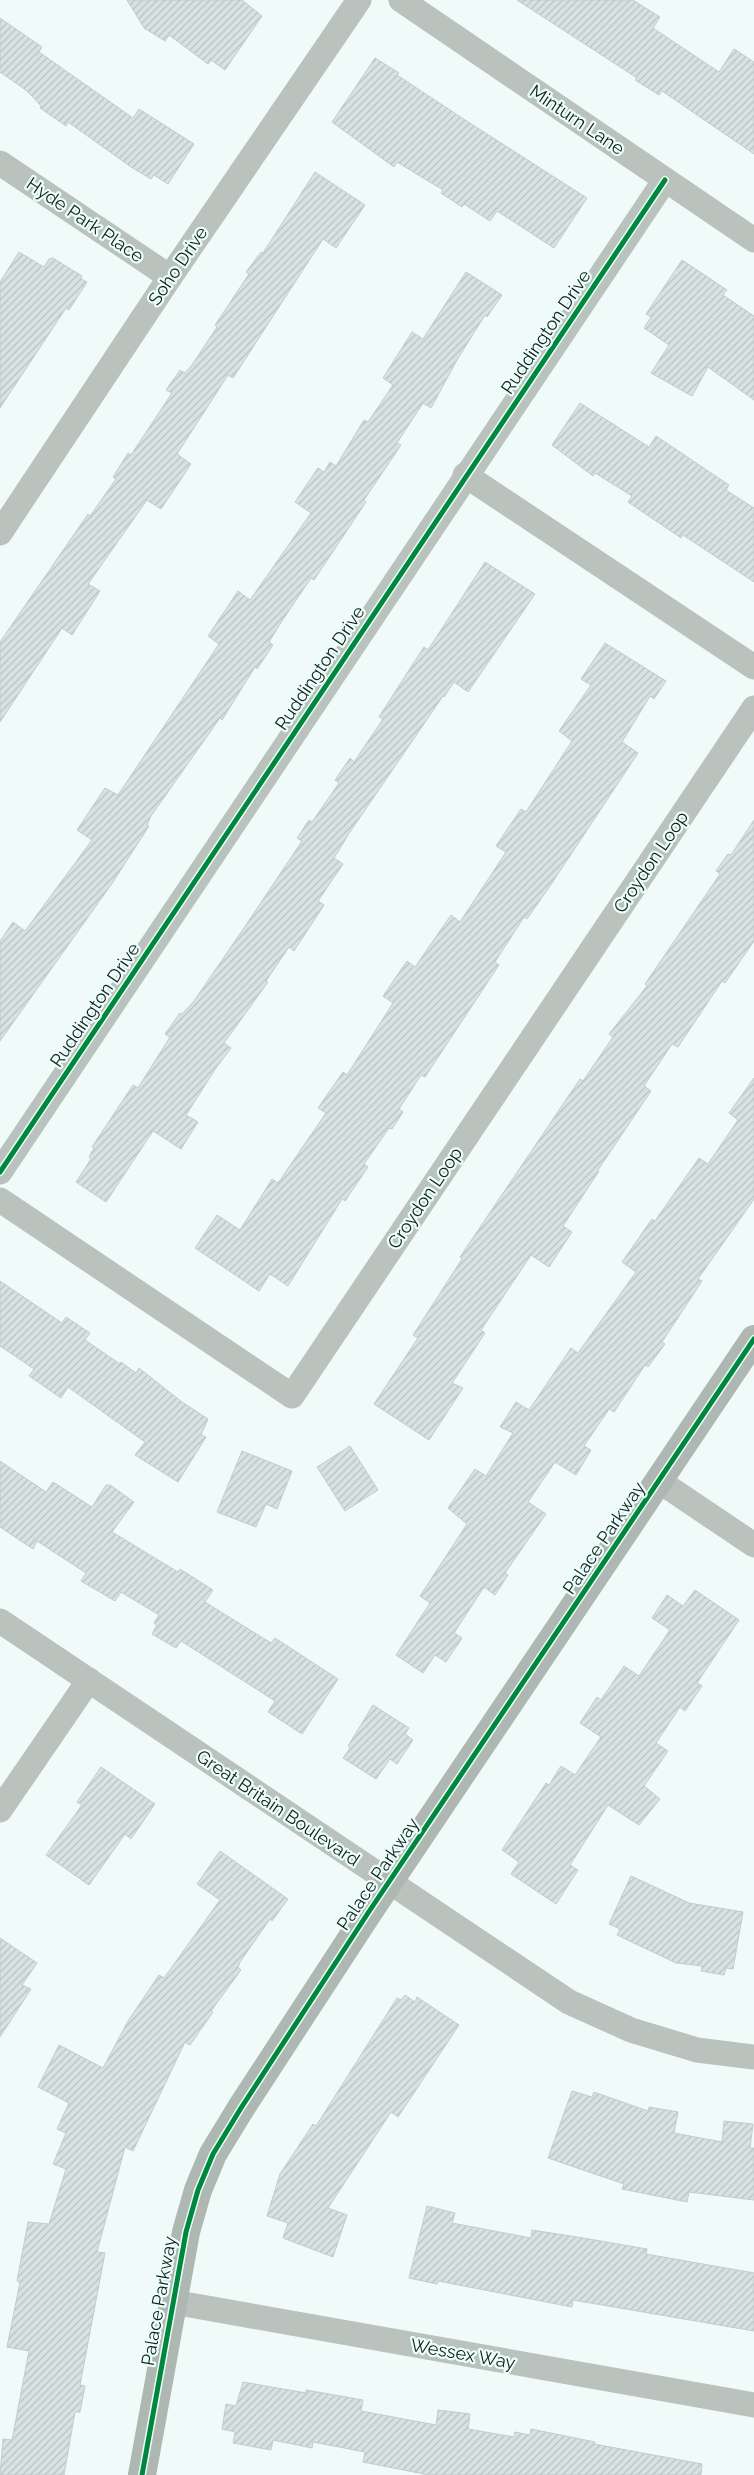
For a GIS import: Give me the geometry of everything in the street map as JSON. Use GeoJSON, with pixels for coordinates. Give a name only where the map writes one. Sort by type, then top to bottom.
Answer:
{"type":"FeatureCollection","features":[{"type":"Feature","properties":{"kind":"street","name":"Soho Drive"},"geometry":{"type":"LineString","coordinates":[[0,534],[170,277],[359,0]]}},
{"type":"Feature","properties":{"kind":"street","name":"Minturn Lane"},"geometry":{"type":"LineString","coordinates":[[400,0],[754,240]]}},
{"type":"Feature","properties":{"kind":"street","name":"Hyde Park Place"},"geometry":{"type":"LineString","coordinates":[[0,163],[170,277]]}},
{"type":"Feature","properties":{"kind":"street","name":"Ruddington Drive"},"geometry":{"type":"LineString","coordinates":[[0,1172],[465,475],[665,180]]}},
{"type":"Feature","properties":{"kind":"street"},"geometry":{"type":"LineString","coordinates":[[465,475],[754,667]]}},
{"type":"Feature","properties":{"kind":"street","name":"Croydon Loop"},"geometry":{"type":"LineString","coordinates":[[0,1200],[292,1396],[754,708]]}},
{"type":"Feature","properties":{"kind":"street","name":"Palace Parkway"},"geometry":{"type":"LineString","coordinates":[[142,2475],[186,2232],[198,2190],[214,2154],[241,2108],[388,1883],[754,1339]]}},
{"type":"Feature","properties":{"kind":"street"},"geometry":{"type":"LineString","coordinates":[[660,1481],[754,1545]]}},
{"type":"Feature","properties":{"kind":"street","name":"Great Britain Boulevard"},"geometry":{"type":"LineString","coordinates":[[0,1621],[388,1883],[569,2002],[631,2030],[698,2050],[754,2057]]}},
{"type":"Feature","properties":{"kind":"street"},"geometry":{"type":"LineString","coordinates":[[0,1810],[89,1680]]}},
{"type":"Feature","properties":{"kind":"street","name":"Wessex Way"},"geometry":{"type":"LineString","coordinates":[[173,2302],[754,2405]]}},
{"type":"Feature","properties":{"kind":"building"},"geometry":{"type":"Polygon","coordinates":[[[127,0],[242,0],[262,16],[225,70],[211,60],[208,64],[169,35],[165,41],[144,28],[127,0]]]}},
{"type":"Feature","properties":{"kind":"building"},"geometry":{"type":"Polygon","coordinates":[[[517,0],[633,0],[660,17],[653,28],[719,72],[734,49],[754,62],[754,154],[662,91],[659,95],[635,80],[637,78],[517,0]]]}},
{"type":"Feature","properties":{"kind":"building"},"geometry":{"type":"Polygon","coordinates":[[[0,18],[42,47],[39,52],[133,118],[139,109],[194,144],[168,184],[154,175],[151,179],[131,167],[68,122],[66,126],[40,108],[41,106],[27,91],[0,72],[0,18]]]}},
{"type":"Feature","properties":{"kind":"building"},"geometry":{"type":"Polygon","coordinates":[[[375,58],[399,73],[397,75],[462,118],[587,198],[554,248],[497,211],[490,221],[464,204],[462,207],[441,193],[443,190],[397,162],[394,167],[332,122],[375,58]]]}},
{"type":"Feature","properties":{"kind":"building"},"geometry":{"type":"Polygon","coordinates":[[[315,172],[365,205],[336,248],[323,239],[233,378],[228,375],[177,454],[191,464],[161,509],[147,500],[88,584],[100,591],[72,635],[62,628],[0,722],[0,642],[88,514],[90,516],[116,479],[113,477],[128,453],[131,455],[172,393],[166,390],[180,370],[185,373],[192,365],[217,327],[215,325],[249,274],[246,272],[261,252],[263,253],[315,172]]]}},
{"type":"Feature","properties":{"kind":"building"},"geometry":{"type":"Polygon","coordinates":[[[19,252],[44,267],[49,259],[53,258],[82,276],[81,279],[87,282],[69,310],[66,308],[0,408],[0,282],[19,252]]]}},
{"type":"Feature","properties":{"kind":"building"},"geometry":{"type":"Polygon","coordinates":[[[682,260],[727,290],[723,295],[754,316],[754,400],[708,367],[692,396],[651,373],[669,345],[644,328],[651,317],[646,314],[682,260]]]}},
{"type":"Feature","properties":{"kind":"building"},"geometry":{"type":"Polygon","coordinates":[[[466,272],[502,295],[487,317],[485,315],[457,360],[431,408],[423,403],[397,443],[401,445],[364,500],[366,502],[314,580],[311,578],[282,621],[269,642],[273,645],[257,669],[255,667],[222,720],[220,718],[151,816],[147,825],[149,826],[113,882],[0,1041],[0,941],[13,922],[25,931],[92,840],[77,830],[105,788],[118,795],[219,644],[208,636],[238,591],[250,600],[311,513],[295,502],[318,468],[324,472],[330,462],[336,466],[364,420],[368,422],[393,385],[383,378],[412,332],[423,339],[466,272]]]}},
{"type":"Feature","properties":{"kind":"building"},"geometry":{"type":"Polygon","coordinates":[[[580,403],[649,447],[656,436],[729,485],[726,490],[754,508],[754,582],[683,535],[681,538],[628,502],[632,496],[595,473],[593,476],[552,445],[580,403]]]}},
{"type":"Feature","properties":{"kind":"building"},"geometry":{"type":"Polygon","coordinates":[[[485,562],[535,594],[468,692],[454,682],[443,696],[350,832],[334,858],[343,864],[318,901],[324,905],[294,951],[289,947],[266,981],[268,982],[224,1043],[231,1048],[186,1115],[198,1122],[181,1149],[153,1131],[106,1202],[76,1182],[91,1159],[89,1157],[94,1148],[92,1147],[133,1085],[138,1088],[170,1037],[165,1034],[180,1013],[182,1014],[194,1001],[248,922],[302,841],[297,838],[309,820],[312,822],[339,783],[335,780],[350,758],[354,762],[383,719],[379,717],[424,647],[428,650],[485,562]]]}},
{"type":"Feature","properties":{"kind":"building"},"geometry":{"type":"Polygon","coordinates":[[[605,643],[666,681],[654,699],[650,696],[622,742],[638,753],[527,919],[524,917],[495,962],[499,965],[425,1077],[421,1075],[399,1109],[403,1112],[392,1129],[389,1128],[364,1164],[368,1167],[345,1201],[342,1199],[288,1286],[270,1274],[259,1291],[195,1248],[217,1215],[240,1230],[272,1179],[278,1183],[326,1113],[318,1108],[343,1072],[347,1075],[393,1003],[383,996],[407,961],[415,967],[451,915],[460,922],[506,852],[496,846],[521,809],[526,812],[572,741],[559,731],[591,685],[581,679],[605,643]]]}},
{"type":"Feature","properties":{"kind":"building"},"geometry":{"type":"Polygon","coordinates":[[[754,820],[754,941],[725,983],[722,981],[678,1047],[672,1044],[644,1086],[651,1091],[563,1226],[572,1232],[549,1267],[531,1255],[481,1330],[485,1333],[452,1383],[463,1388],[429,1440],[374,1404],[418,1338],[413,1335],[462,1259],[460,1257],[580,1079],[583,1081],[613,1037],[609,1034],[647,986],[645,984],[720,874],[716,871],[728,854],[731,855],[754,820]]]}},
{"type":"Feature","properties":{"kind":"building"},"geometry":{"type":"Polygon","coordinates":[[[754,1078],[754,1199],[698,1279],[702,1281],[662,1342],[665,1344],[648,1367],[645,1365],[614,1412],[609,1409],[584,1446],[591,1450],[576,1475],[555,1462],[528,1502],[546,1514],[505,1573],[508,1575],[495,1595],[484,1587],[454,1633],[462,1638],[446,1662],[435,1655],[423,1673],[396,1655],[430,1603],[420,1596],[467,1524],[448,1508],[475,1469],[486,1476],[513,1433],[500,1427],[516,1402],[529,1410],[571,1348],[578,1353],[636,1272],[622,1262],[652,1219],[655,1221],[699,1158],[708,1164],[738,1120],[729,1113],[754,1078]]]}},
{"type":"Feature","properties":{"kind":"building"},"geometry":{"type":"Polygon","coordinates":[[[0,1281],[62,1323],[66,1317],[90,1333],[85,1340],[136,1373],[139,1368],[182,1402],[208,1419],[201,1435],[206,1437],[178,1482],[135,1455],[145,1442],[68,1387],[61,1398],[29,1376],[34,1369],[0,1346],[0,1281]]]}},
{"type":"Feature","properties":{"kind":"building"},"geometry":{"type":"Polygon","coordinates":[[[350,1446],[378,1490],[345,1511],[317,1467],[350,1446]]]}},
{"type":"Feature","properties":{"kind":"building"},"geometry":{"type":"Polygon","coordinates":[[[242,1451],[292,1471],[277,1509],[266,1504],[256,1527],[217,1512],[242,1451]]]}},
{"type":"Feature","properties":{"kind":"building"},"geometry":{"type":"Polygon","coordinates":[[[0,1461],[46,1492],[53,1482],[92,1507],[106,1485],[110,1485],[134,1502],[112,1532],[178,1572],[180,1569],[213,1590],[205,1602],[271,1643],[275,1638],[338,1679],[302,1734],[268,1712],[275,1701],[181,1641],[176,1648],[152,1634],[157,1625],[154,1623],[159,1615],[121,1592],[115,1601],[81,1581],[86,1573],[37,1541],[33,1549],[0,1527],[0,1461]]]}},
{"type":"Feature","properties":{"kind":"building"},"geometry":{"type":"Polygon","coordinates":[[[695,1590],[739,1620],[697,1683],[702,1686],[685,1711],[680,1707],[656,1743],[668,1751],[644,1786],[660,1799],[639,1825],[608,1805],[570,1865],[578,1870],[556,1904],[511,1874],[519,1862],[502,1850],[546,1783],[549,1785],[561,1766],[575,1775],[601,1737],[580,1723],[597,1697],[601,1700],[624,1666],[639,1676],[670,1630],[652,1618],[667,1595],[683,1606],[695,1590]]]}},
{"type":"Feature","properties":{"kind":"building"},"geometry":{"type":"Polygon","coordinates":[[[373,1705],[409,1728],[405,1734],[413,1740],[397,1764],[390,1759],[376,1779],[343,1758],[350,1748],[348,1746],[373,1705]]]}},
{"type":"Feature","properties":{"kind":"building"},"geometry":{"type":"Polygon","coordinates":[[[101,1767],[155,1804],[131,1839],[125,1834],[89,1885],[46,1855],[82,1805],[77,1802],[101,1767]]]}},
{"type":"Feature","properties":{"kind":"building"},"geometry":{"type":"Polygon","coordinates":[[[220,1851],[288,1899],[272,1921],[270,1919],[240,1962],[238,1967],[241,1970],[211,2011],[213,2012],[190,2045],[185,2042],[133,2151],[125,2147],[97,2252],[105,2253],[80,2385],[85,2386],[80,2412],[75,2412],[64,2475],[0,2475],[3,2439],[12,2440],[29,2351],[7,2347],[20,2282],[17,2281],[28,2222],[49,2224],[66,2169],[53,2164],[66,2133],[57,2129],[69,2103],[38,2087],[59,2045],[103,2068],[128,2021],[159,1975],[164,1978],[220,1900],[197,1884],[220,1851]]]}},
{"type":"Feature","properties":{"kind":"building"},"geometry":{"type":"Polygon","coordinates":[[[631,1876],[689,1903],[743,1912],[733,1969],[726,1968],[724,1975],[701,1971],[702,1966],[676,1963],[617,1935],[620,1929],[609,1924],[631,1876]]]}},
{"type":"Feature","properties":{"kind":"building"},"geometry":{"type":"Polygon","coordinates":[[[0,1938],[37,1963],[22,1985],[31,1989],[0,2037],[0,1938]]]}},
{"type":"Feature","properties":{"kind":"building"},"geometry":{"type":"Polygon","coordinates":[[[405,1995],[415,2002],[417,1997],[459,2025],[398,2117],[391,2112],[328,2208],[347,2215],[333,2257],[283,2238],[288,2223],[267,2216],[280,2174],[313,2124],[316,2126],[397,1998],[401,2000],[405,1995]]]}},
{"type":"Feature","properties":{"kind":"building"},"geometry":{"type":"Polygon","coordinates":[[[572,2091],[592,2097],[594,2092],[648,2111],[649,2107],[678,2112],[674,2133],[722,2142],[724,2121],[753,2124],[750,2148],[754,2148],[754,2200],[689,2192],[687,2202],[622,2189],[624,2184],[548,2158],[572,2091]]]}},
{"type":"Feature","properties":{"kind":"building"},"geometry":{"type":"Polygon","coordinates":[[[427,2206],[455,2213],[452,2223],[531,2238],[532,2230],[583,2238],[647,2249],[646,2254],[754,2273],[754,2331],[573,2300],[572,2307],[438,2281],[437,2284],[409,2278],[427,2206]]]}},
{"type":"Feature","properties":{"kind":"building"},"geometry":{"type":"Polygon","coordinates":[[[243,2382],[306,2393],[306,2390],[363,2400],[361,2411],[436,2425],[438,2410],[470,2414],[468,2429],[514,2437],[515,2432],[530,2435],[531,2429],[595,2442],[594,2444],[702,2464],[701,2475],[429,2475],[363,2462],[365,2452],[313,2442],[312,2448],[273,2440],[271,2450],[233,2443],[235,2432],[222,2429],[226,2404],[236,2406],[243,2382]]]}},
{"type":"Feature","properties":{"kind":"cycle path"},"geometry":{"type":"LineString","coordinates":[[0,1172],[665,180]]}},
{"type":"Feature","properties":{"kind":"cycle path"},"geometry":{"type":"LineString","coordinates":[[142,2475],[186,2232],[198,2190],[213,2154],[368,1913],[754,1339]]}}]}
